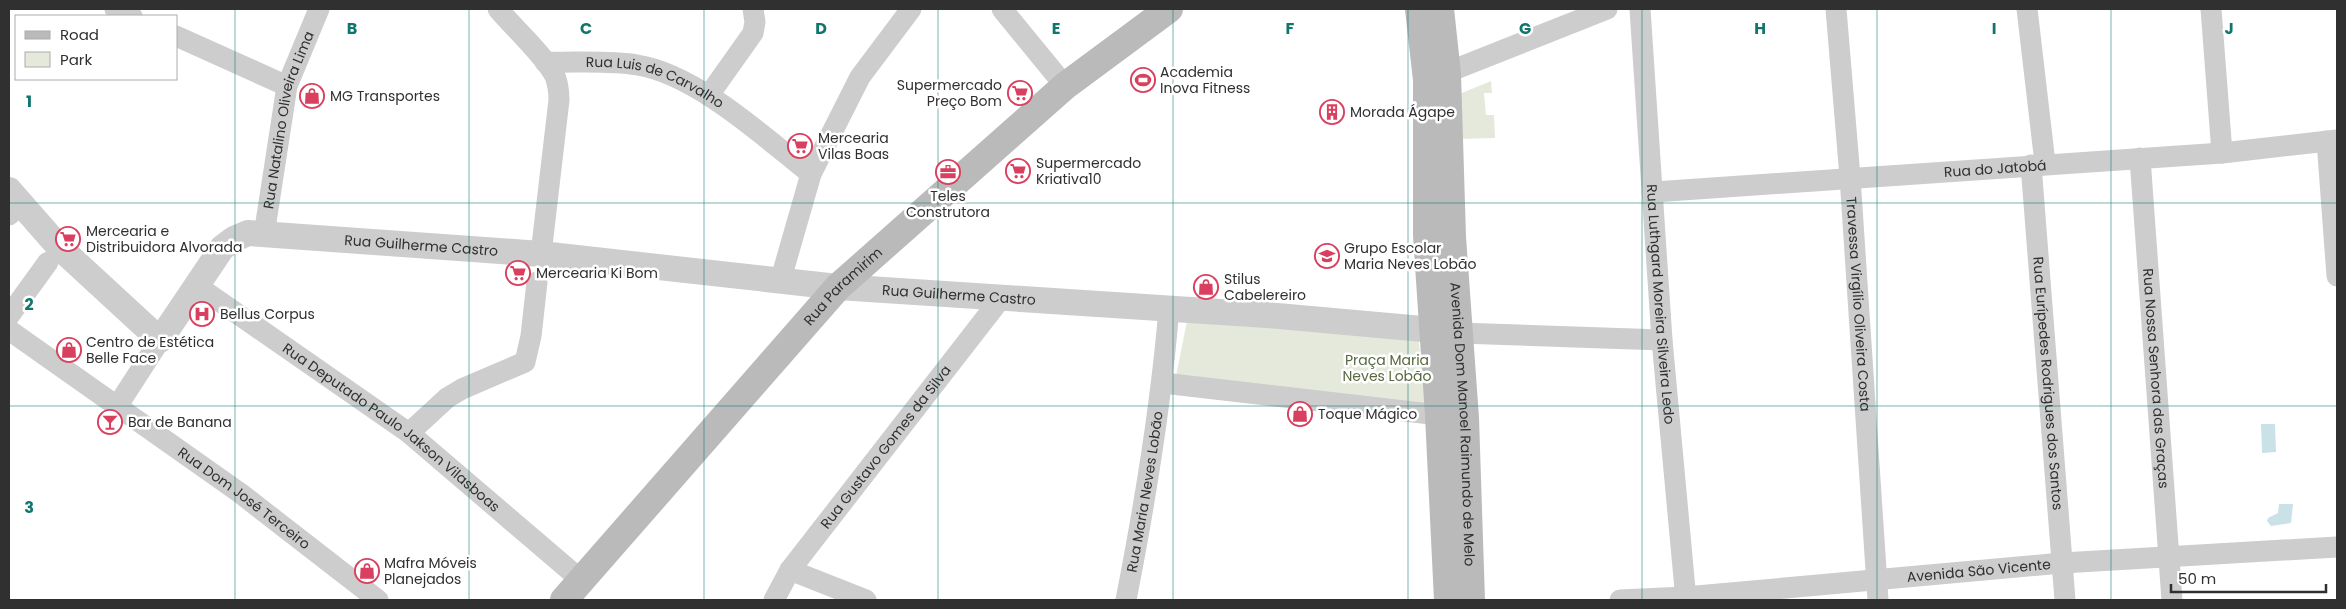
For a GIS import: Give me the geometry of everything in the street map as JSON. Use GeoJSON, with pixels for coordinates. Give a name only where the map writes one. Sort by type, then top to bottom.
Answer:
{"type":"FeatureCollection","features":[{"type":"Feature","properties":{"kind":"main road","name":"Avenida Dom Manoel Raimundo de Melo"},"geometry":{"type":"LineString","coordinates":[[1419,9],[1438,76]]}},
{"type":"Feature","properties":{"kind":"main road","name":"Avenida Dom Manoel Raimundo de Melo"},"geometry":{"type":"LineString","coordinates":[[1440,9],[1438,76],[1452,237],[1447,332],[1439,415],[1448,600]]}},
{"type":"Feature","properties":{"kind":"main road","name":"Rua Paramirim"},"geometry":{"type":"LineString","coordinates":[[564,600],[838,287],[1065,86],[1169,11]]}},
{"type":"Feature","properties":{"kind":"main road","name":"Avenida Dom Manoel Raimundo de Melo"},"geometry":{"type":"LineString","coordinates":[[1447,332],[1471,555],[1471,600]]}},
{"type":"Feature","properties":{"kind":"street"},"geometry":{"type":"LineString","coordinates":[[116,9],[130,15]]}},
{"type":"Feature","properties":{"kind":"street","name":"Rua Natalino Oliveira Lima"},"geometry":{"type":"LineString","coordinates":[[264,235],[286,86],[319,9]]}},
{"type":"Feature","properties":{"kind":"street"},"geometry":{"type":"LineString","coordinates":[[498,9],[545,62],[554,75],[560,100],[540,254]]}},
{"type":"Feature","properties":{"kind":"street"},"geometry":{"type":"LineString","coordinates":[[708,95],[753,33],[755,22],[753,9]]}},
{"type":"Feature","properties":{"kind":"street"},"geometry":{"type":"LineString","coordinates":[[780,282],[811,174],[860,77],[911,9]]}},
{"type":"Feature","properties":{"kind":"street"},"geometry":{"type":"LineString","coordinates":[[1002,9],[1065,86]]}},
{"type":"Feature","properties":{"kind":"street"},"geometry":{"type":"LineString","coordinates":[[1438,76],[1607,9]]}},
{"type":"Feature","properties":{"kind":"street","name":"Rua Luthgard Moreira Silveira Ledo"},"geometry":{"type":"LineString","coordinates":[[1640,9],[1654,192],[1662,340],[1686,598]]}},
{"type":"Feature","properties":{"kind":"street","name":"Travessa Virgílio Oliveira Costa"},"geometry":{"type":"LineString","coordinates":[[1836,9],[1850,177],[1878,590]]}},
{"type":"Feature","properties":{"kind":"street","name":"Rua Eurípedes Rodrigues dos Santos"},"geometry":{"type":"LineString","coordinates":[[2027,9],[2065,600]]}},
{"type":"Feature","properties":{"kind":"street"},"geometry":{"type":"LineString","coordinates":[[2211,9],[2222,153]]}},
{"type":"Feature","properties":{"kind":"street"},"geometry":{"type":"LineString","coordinates":[[178,37],[286,86]]}},
{"type":"Feature","properties":{"kind":"street","name":"Rua Luis de Carvalho"},"geometry":{"type":"LineString","coordinates":[[545,62],[637,64],[662,72],[708,95],[811,174]]}},
{"type":"Feature","properties":{"kind":"street"},"geometry":{"type":"LineString","coordinates":[[2332,140],[2337,276]]}},
{"type":"Feature","properties":{"kind":"street","name":"Rua do Jatobá"},"geometry":{"type":"LineString","coordinates":[[1654,192],[2038,164],[2222,153],[2332,140]]}},
{"type":"Feature","properties":{"kind":"street","name":"Rua Nossa Senhora das Graças"},"geometry":{"type":"LineString","coordinates":[[2140,158],[2172,600]]}},
{"type":"Feature","properties":{"kind":"street"},"geometry":{"type":"LineString","coordinates":[[13,203],[160,340]]}},
{"type":"Feature","properties":{"kind":"street","name":"Rua Guilherme Castro"},"geometry":{"type":"LineString","coordinates":[[118,405],[196,284],[222,248],[248,234],[540,254],[838,287],[1170,308]]}},
{"type":"Feature","properties":{"kind":"street"},"geometry":{"type":"LineString","coordinates":[[9,316],[48,262]]}},
{"type":"Feature","properties":{"kind":"street"},"geometry":{"type":"LineString","coordinates":[[409,433],[447,398],[462,389],[525,362],[531,336],[537,282]]}},
{"type":"Feature","properties":{"kind":"street","name":"Rua Deputado Paulo Jakson Vilasboas"},"geometry":{"type":"LineString","coordinates":[[196,284],[409,433],[582,580]]}},
{"type":"Feature","properties":{"kind":"street","name":"Rua Gustavo Gomes da Silva"},"geometry":{"type":"LineString","coordinates":[[774,600],[790,570],[1002,297]]}},
{"type":"Feature","properties":{"kind":"street"},"geometry":{"type":"LineString","coordinates":[[1439,415],[1163,383],[1170,308],[1447,332],[1662,340]]}},
{"type":"Feature","properties":{"kind":"street","name":"Rua Dom José Terceiro"},"geometry":{"type":"LineString","coordinates":[[9,330],[118,405],[240,493],[378,600]]}},
{"type":"Feature","properties":{"kind":"street","name":"Rua Maria Neves Lobão"},"geometry":{"type":"LineString","coordinates":[[1126,600],[1143,512],[1163,383]]}},
{"type":"Feature","properties":{"kind":"street","name":"Avenida São Vicente"},"geometry":{"type":"LineString","coordinates":[[1620,600],[1878,590],[2062,563],[2337,547]]}},
{"type":"Feature","properties":{"kind":"street"},"geometry":{"type":"LineString","coordinates":[[790,570],[866,600]]}},
{"type":"Feature","properties":{"kind":"green space"},"geometry":{"type":"Polygon","coordinates":[[[1491,81],[1492,93],[1484,93],[1486,115],[1494,115],[1495,138],[1460,139],[1457,95],[1491,81]]]}},
{"type":"Feature","properties":{"kind":"green space","name":"Praça Maria Neves Lobão"},"geometry":{"type":"Polygon","coordinates":[[[1187,321],[1418,338],[1428,406],[1176,376],[1187,321]]]}},
{"type":"Feature","properties":{"kind":"water"},"geometry":{"type":"Polygon","coordinates":[[[2261,424],[2275,424],[2276,452],[2262,453],[2261,424]]]}},
{"type":"Feature","properties":{"kind":"water"},"geometry":{"type":"Polygon","coordinates":[[[2279,504],[2293,504],[2291,523],[2271,526],[2267,521],[2268,518],[2278,513],[2279,504]]]}},
{"type":"Feature","properties":{"kind":"place","name":"Academia Inova Fitness"},"geometry":{"type":"Point","coordinates":[1143,80]}},
{"type":"Feature","properties":{"kind":"place","name":"Supermercado Preço Bom"},"geometry":{"type":"Point","coordinates":[1020,93]}},
{"type":"Feature","properties":{"kind":"place","name":"MG Transportes"},"geometry":{"type":"Point","coordinates":[312,96]}},
{"type":"Feature","properties":{"kind":"place","name":"Morada Ágape"},"geometry":{"type":"Point","coordinates":[1332,112]}},
{"type":"Feature","properties":{"kind":"place","name":"Mercearia Vilas Boas"},"geometry":{"type":"Point","coordinates":[800,146]}},
{"type":"Feature","properties":{"kind":"place","name":"Supermercado Kriativa10"},"geometry":{"type":"Point","coordinates":[1018,171]}},
{"type":"Feature","properties":{"kind":"place","name":"Teles Construtora"},"geometry":{"type":"Point","coordinates":[948,172]}},
{"type":"Feature","properties":{"kind":"place","name":"Mercearia e Distribuidora Alvorada"},"geometry":{"type":"Point","coordinates":[68,239]}},
{"type":"Feature","properties":{"kind":"place","name":"Grupo Escolar Maria Neves Lobão"},"geometry":{"type":"Point","coordinates":[1327,256]}},
{"type":"Feature","properties":{"kind":"place","name":"Mercearia Ki Bom"},"geometry":{"type":"Point","coordinates":[518,273]}},
{"type":"Feature","properties":{"kind":"place","name":"Stilus Cabelereiro"},"geometry":{"type":"Point","coordinates":[1206,287]}},
{"type":"Feature","properties":{"kind":"place","name":"Bellus Corpus"},"geometry":{"type":"Point","coordinates":[202,314]}},
{"type":"Feature","properties":{"kind":"place","name":"Centro de Estética Belle Face"},"geometry":{"type":"Point","coordinates":[69,350]}},
{"type":"Feature","properties":{"kind":"place","name":"Toque Mágico"},"geometry":{"type":"Point","coordinates":[1300,414]}},
{"type":"Feature","properties":{"kind":"place","name":"Bar de Banana"},"geometry":{"type":"Point","coordinates":[110,422]}},
{"type":"Feature","properties":{"kind":"place","name":"Mafra Móveis Planejados"},"geometry":{"type":"Point","coordinates":[367,571]}}]}
